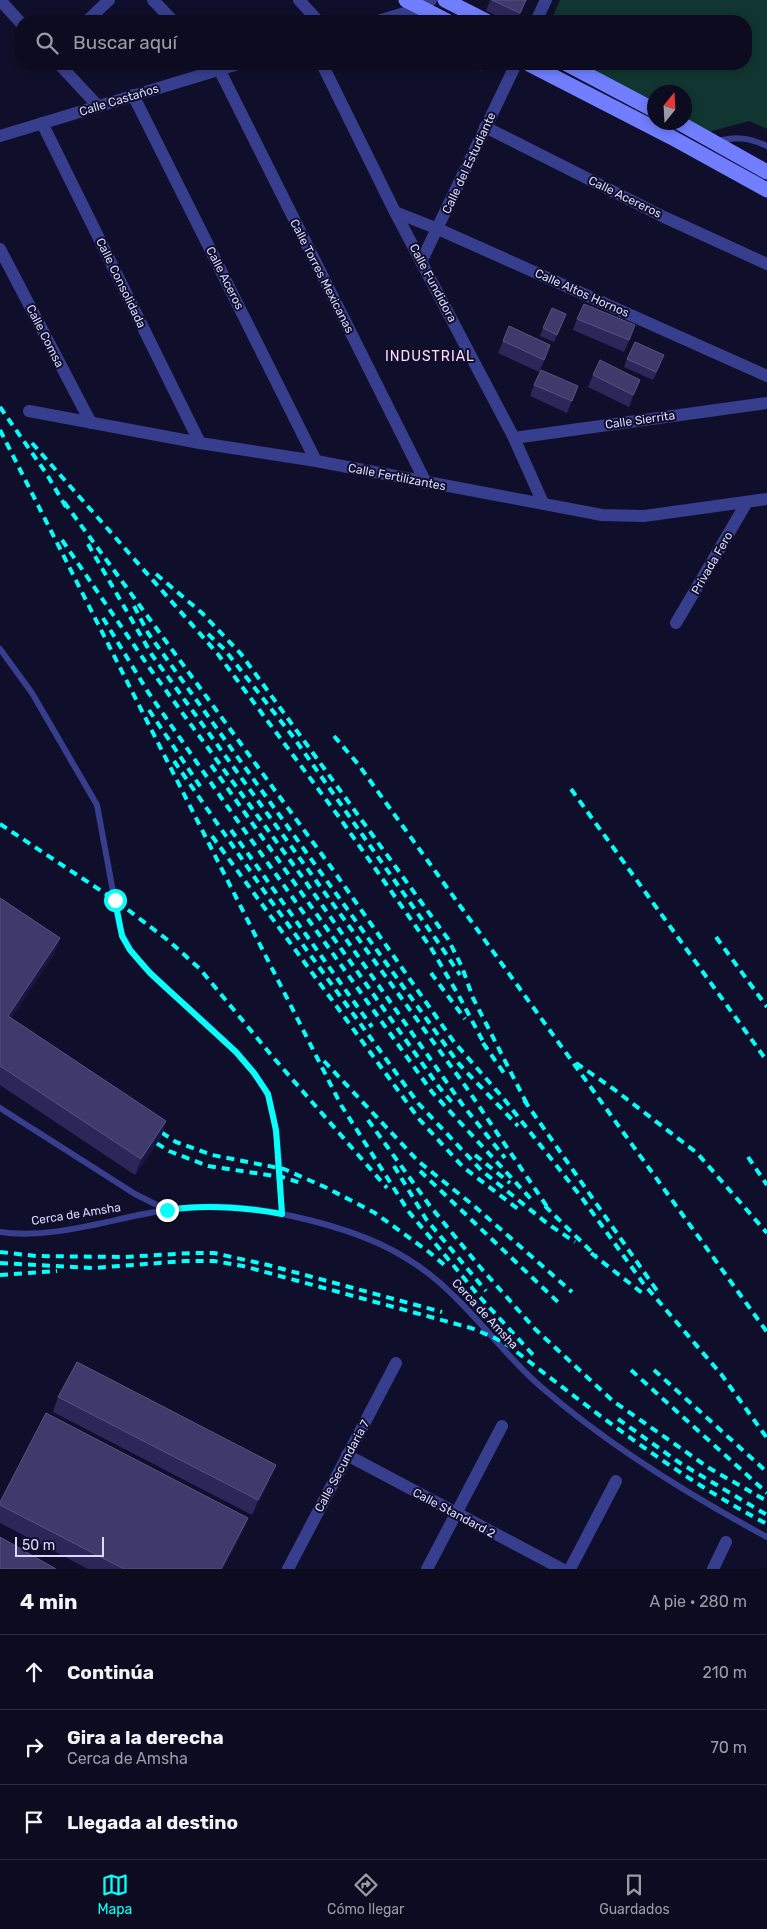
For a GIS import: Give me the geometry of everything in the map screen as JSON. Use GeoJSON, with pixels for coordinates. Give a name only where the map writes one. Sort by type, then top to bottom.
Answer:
{"type":"FeatureCollection","features":[{"type":"Feature","properties":{"kind":"street"},"geometry":{"type":"LineString","coordinates":[[93,15],[109,0]]}},
{"type":"Feature","properties":{"kind":"street"},"geometry":{"type":"LineString","coordinates":[[153,0],[167,15]]}},
{"type":"Feature","properties":{"kind":"street"},"geometry":{"type":"LineString","coordinates":[[299,0],[313,15]]}},
{"type":"Feature","properties":{"kind":"street"},"geometry":{"type":"LineString","coordinates":[[406,0],[426,4],[440,15]]}},
{"type":"Feature","properties":{"kind":"street"},"geometry":{"type":"LineString","coordinates":[[445,0],[474,15]]}},
{"type":"Feature","properties":{"kind":"street"},"geometry":{"type":"LineString","coordinates":[[539,15],[546,0]]}},
{"type":"Feature","properties":{"kind":"street"},"geometry":{"type":"LineString","coordinates":[[1,4],[15,17]]}},
{"type":"Feature","properties":{"kind":"street"},"geometry":{"type":"LineString","coordinates":[[395,15],[426,4]]}},
{"type":"Feature","properties":{"kind":"street"},"geometry":{"type":"LineString","coordinates":[[65,70],[98,106]]}},
{"type":"Feature","properties":{"kind":"street","name":"Calle Castaños"},"geometry":{"type":"LineString","coordinates":[[0,136],[207,70]]}},
{"type":"Feature","properties":{"kind":"street","name":"Calle Torres Mexicanas"},"geometry":{"type":"LineString","coordinates":[[218,70],[426,483]]}},
{"type":"Feature","properties":{"kind":"street","name":"Calle Fundidora"},"geometry":{"type":"LineString","coordinates":[[325,70],[395,212],[514,438],[543,503]]}},
{"type":"Feature","properties":{"kind":"street","name":"Calle del Estudiante"},"geometry":{"type":"LineString","coordinates":[[421,262],[513,70]]}},
{"type":"Feature","properties":{"kind":"street"},"geometry":{"type":"LineString","coordinates":[[541,70],[671,137],[767,190]]}},
{"type":"Feature","properties":{"kind":"street"},"geometry":{"type":"LineString","coordinates":[[578,70],[647,106]]}},
{"type":"Feature","properties":{"kind":"street","name":"Calle Aceros"},"geometry":{"type":"LineString","coordinates":[[133,95],[316,461]]}},
{"type":"Feature","properties":{"kind":"street","name":"Calle Consolidada"},"geometry":{"type":"LineString","coordinates":[[42,123],[200,443]]}},
{"type":"Feature","properties":{"kind":"street","name":"Calle Acereros"},"geometry":{"type":"LineString","coordinates":[[485,128],[664,217],[767,264]]}},
{"type":"Feature","properties":{"kind":"street"},"geometry":{"type":"LineString","coordinates":[[692,130],[767,172]]}},
{"type":"Feature","properties":{"kind":"street","name":"Calle Altos Hornos"},"geometry":{"type":"LineString","coordinates":[[395,212],[438,229],[767,376]]}},
{"type":"Feature","properties":{"kind":"street","name":"Calle Comsa"},"geometry":{"type":"LineString","coordinates":[[0,249],[90,423]]}},
{"type":"Feature","properties":{"kind":"street","name":"Calle Sierrita"},"geometry":{"type":"LineString","coordinates":[[514,438],[767,402]]}},
{"type":"Feature","properties":{"kind":"street","name":"Calle Fertilizantes"},"geometry":{"type":"LineString","coordinates":[[29,411],[200,443],[316,461],[602,515],[644,516],[767,499]]}},
{"type":"Feature","properties":{"kind":"street","name":"Privada Fero"},"geometry":{"type":"LineString","coordinates":[[676,624],[747,502]]}},
{"type":"Feature","properties":{"kind":"street","name":"Calle Secundaria 7"},"geometry":{"type":"LineString","coordinates":[[288,1569],[396,1363]]}},
{"type":"Feature","properties":{"kind":"street"},"geometry":{"type":"LineString","coordinates":[[427,1569],[502,1426]]}},
{"type":"Feature","properties":{"kind":"street","name":"Calle Standard 2"},"geometry":{"type":"LineString","coordinates":[[348,1455],[562,1569]]}},
{"type":"Feature","properties":{"kind":"street"},"geometry":{"type":"LineString","coordinates":[[570,1569],[616,1481]]}},
{"type":"Feature","properties":{"kind":"street"},"geometry":{"type":"LineString","coordinates":[[713,1569],[726,1542]]}},
{"type":"Feature","properties":{"kind":"lane"},"geometry":{"type":"LineString","coordinates":[[715,142],[732,137],[744,138],[767,146]]}},
{"type":"Feature","properties":{"kind":"lane"},"geometry":{"type":"LineString","coordinates":[[0,649],[32,693],[97,806],[119,924],[122,936],[130,950],[150,973],[236,1052],[254,1073],[268,1094],[276,1130],[282,1214]]}},
{"type":"Feature","properties":{"kind":"lane"},"geometry":{"type":"LineString","coordinates":[[0,1108],[135,1194],[167,1210]]}},
{"type":"Feature","properties":{"kind":"lane","name":"Cerca de Amsha"},"geometry":{"type":"LineString","coordinates":[[0,1232],[35,1233],[167,1210],[210,1205],[251,1208],[282,1214],[356,1234],[389,1247],[439,1281],[457,1298],[503,1351],[540,1386],[603,1437],[659,1475],[767,1537]]}},
{"type":"Feature","properties":{"kind":"green space"},"geometry":{"type":"Polygon","coordinates":[[[560,0],[767,0],[767,129],[749,121],[701,134],[692,128],[692,85],[647,85],[647,105],[581,70],[752,70],[752,15],[554,15],[560,0]]]}},
{"type":"Feature","properties":{"kind":"building"},"geometry":{"type":"Polygon","coordinates":[[[492,0],[526,0],[520,13],[492,0]]]}},
{"type":"Feature","properties":{"kind":"building"},"geometry":{"type":"Polygon","coordinates":[[[584,304],[635,325],[629,340],[577,319],[584,304]]]}},
{"type":"Feature","properties":{"kind":"building"},"geometry":{"type":"Polygon","coordinates":[[[552,308],[566,314],[557,335],[543,328],[552,308]]]}},
{"type":"Feature","properties":{"kind":"building"},"geometry":{"type":"Polygon","coordinates":[[[509,326],[550,345],[544,360],[503,341],[509,326]]]}},
{"type":"Feature","properties":{"kind":"building"},"geometry":{"type":"Polygon","coordinates":[[[635,342],[664,355],[656,372],[627,359],[635,342]]]}},
{"type":"Feature","properties":{"kind":"building"},"geometry":{"type":"Polygon","coordinates":[[[600,360],[640,380],[633,395],[593,375],[600,360]]]}},
{"type":"Feature","properties":{"kind":"building"},"geometry":{"type":"Polygon","coordinates":[[[541,370],[578,386],[572,401],[534,385],[541,370]]]}},
{"type":"Feature","properties":{"kind":"building"},"geometry":{"type":"Polygon","coordinates":[[[0,898],[60,938],[8,1016],[166,1121],[141,1159],[0,1066],[0,898]]]}},
{"type":"Feature","properties":{"kind":"building"},"geometry":{"type":"Polygon","coordinates":[[[77,1362],[276,1465],[258,1500],[58,1397],[77,1362]]]}},
{"type":"Feature","properties":{"kind":"building"},"geometry":{"type":"Polygon","coordinates":[[[46,1413],[248,1518],[221,1569],[124,1569],[0,1505],[46,1413]]]}},
{"type":"Feature","properties":{"kind":"building"},"geometry":{"type":"Polygon","coordinates":[[[0,1537],[56,1569],[0,1569],[0,1537]]]}},
{"type":"Feature","properties":{"kind":"railway"},"geometry":{"type":"LineString","coordinates":[[0,407],[46,473],[66,507]]}},
{"type":"Feature","properties":{"kind":"railway"},"geometry":{"type":"LineString","coordinates":[[0,430],[341,1105],[409,1212],[478,1295],[535,1357]]}},
{"type":"Feature","properties":{"kind":"railway"},"geometry":{"type":"LineString","coordinates":[[32,443],[217,653],[339,817],[431,948],[487,1049]]}},
{"type":"Feature","properties":{"kind":"railway"},"geometry":{"type":"LineString","coordinates":[[64,502],[331,867],[454,1042],[504,1099],[582,1198],[643,1283],[721,1374],[767,1438]]}},
{"type":"Feature","properties":{"kind":"railway"},"geometry":{"type":"LineString","coordinates":[[62,540],[151,670],[303,878],[462,1104],[505,1158]]}},
{"type":"Feature","properties":{"kind":"railway"},"geometry":{"type":"LineString","coordinates":[[88,544],[152,655],[466,1087],[550,1211]]}},
{"type":"Feature","properties":{"kind":"railway"},"geometry":{"type":"LineString","coordinates":[[156,574],[202,613],[241,654],[448,939],[462,967],[473,998],[528,1106]]}},
{"type":"Feature","properties":{"kind":"railway"},"geometry":{"type":"LineString","coordinates":[[134,606],[148,633],[459,1064],[518,1126]]}},
{"type":"Feature","properties":{"kind":"railway"},"geometry":{"type":"LineString","coordinates":[[103,618],[148,692],[227,806],[432,1092],[531,1199]]}},
{"type":"Feature","properties":{"kind":"railway"},"geometry":{"type":"LineString","coordinates":[[208,634],[225,650],[294,738],[460,975]]}},
{"type":"Feature","properties":{"kind":"railway"},"geometry":{"type":"LineString","coordinates":[[149,710],[202,789]]}},
{"type":"Feature","properties":{"kind":"railway"},"geometry":{"type":"LineString","coordinates":[[334,736],[358,764],[767,1332]]}},
{"type":"Feature","properties":{"kind":"railway"},"geometry":{"type":"LineString","coordinates":[[174,761],[271,901],[418,1103],[481,1170],[548,1224],[575,1242]]}},
{"type":"Feature","properties":{"kind":"railway"},"geometry":{"type":"LineString","coordinates":[[211,765],[439,1087],[455,1106]]}},
{"type":"Feature","properties":{"kind":"railway"},"geometry":{"type":"LineString","coordinates":[[571,789],[767,1061]]}},
{"type":"Feature","properties":{"kind":"railway"},"geometry":{"type":"LineString","coordinates":[[0,824],[115,900],[169,941],[200,969],[272,1056],[387,1188]]}},
{"type":"Feature","properties":{"kind":"railway"},"geometry":{"type":"LineString","coordinates":[[231,830],[372,1027]]}},
{"type":"Feature","properties":{"kind":"railway"},"geometry":{"type":"LineString","coordinates":[[212,836],[419,1119],[463,1167],[522,1212]]}},
{"type":"Feature","properties":{"kind":"railway"},"geometry":{"type":"LineString","coordinates":[[716,937],[767,1007]]}},
{"type":"Feature","properties":{"kind":"railway"},"geometry":{"type":"LineString","coordinates":[[431,973],[465,1019]]}},
{"type":"Feature","properties":{"kind":"railway"},"geometry":{"type":"LineString","coordinates":[[483,1043],[506,1076]]}},
{"type":"Feature","properties":{"kind":"railway"},"geometry":{"type":"LineString","coordinates":[[324,1061],[418,1161],[473,1205],[572,1292]]}},
{"type":"Feature","properties":{"kind":"railway"},"geometry":{"type":"LineString","coordinates":[[576,1063],[615,1090],[697,1153],[767,1233]]}},
{"type":"Feature","properties":{"kind":"railway"},"geometry":{"type":"LineString","coordinates":[[524,1100],[660,1295]]}},
{"type":"Feature","properties":{"kind":"railway"},"geometry":{"type":"LineString","coordinates":[[368,1120],[430,1206],[480,1267],[535,1329],[613,1401],[709,1468],[767,1501]]}},
{"type":"Feature","properties":{"kind":"railway"},"geometry":{"type":"LineString","coordinates":[[150,1125],[176,1142],[212,1155],[284,1169],[327,1188],[375,1213],[448,1268]]}},
{"type":"Feature","properties":{"kind":"railway"},"geometry":{"type":"LineString","coordinates":[[145,1136],[169,1151],[208,1166],[282,1177],[301,1183]]}},
{"type":"Feature","properties":{"kind":"railway"},"geometry":{"type":"LineString","coordinates":[[475,1155],[510,1183]]}},
{"type":"Feature","properties":{"kind":"railway"},"geometry":{"type":"LineString","coordinates":[[748,1157],[767,1185]]}},
{"type":"Feature","properties":{"kind":"railway"},"geometry":{"type":"LineString","coordinates":[[394,1166],[426,1219],[486,1291]]}},
{"type":"Feature","properties":{"kind":"railway"},"geometry":{"type":"LineString","coordinates":[[420,1171],[559,1303]]}},
{"type":"Feature","properties":{"kind":"railway"},"geometry":{"type":"LineString","coordinates":[[545,1206],[596,1256]]}},
{"type":"Feature","properties":{"kind":"railway"},"geometry":{"type":"LineString","coordinates":[[0,1252],[36,1256],[125,1257],[214,1253],[268,1265],[442,1312]]}},
{"type":"Feature","properties":{"kind":"railway"},"geometry":{"type":"LineString","coordinates":[[591,1253],[646,1296]]}},
{"type":"Feature","properties":{"kind":"railway"},"geometry":{"type":"LineString","coordinates":[[0,1263],[93,1268],[185,1261],[214,1261],[243,1266],[471,1328],[509,1346],[634,1441],[699,1485],[767,1524]]}},
{"type":"Feature","properties":{"kind":"railway"},"geometry":{"type":"LineString","coordinates":[[0,1275],[57,1271]]}},
{"type":"Feature","properties":{"kind":"railway"},"geometry":{"type":"LineString","coordinates":[[631,1370],[767,1493]]}},
{"type":"Feature","properties":{"kind":"railway"},"geometry":{"type":"LineString","coordinates":[[654,1370],[767,1472]]}},
{"type":"Feature","properties":{"kind":"railway"},"geometry":{"type":"LineString","coordinates":[[618,1419],[680,1463],[767,1515]]}},
{"type":"Feature","properties":{"kind":"district","name":"INDUSTRIAL"},"geometry":{"type":"Point","coordinates":[430,356]}},
{"type":"Feature","properties":{"kind":"route"},"geometry":{"type":"LineString","coordinates":[[115,900],[122,936],[130,950],[150,973],[236,1052],[254,1073],[268,1094],[276,1130],[282,1214],[251,1208],[210,1205],[167,1210]]}}]}
